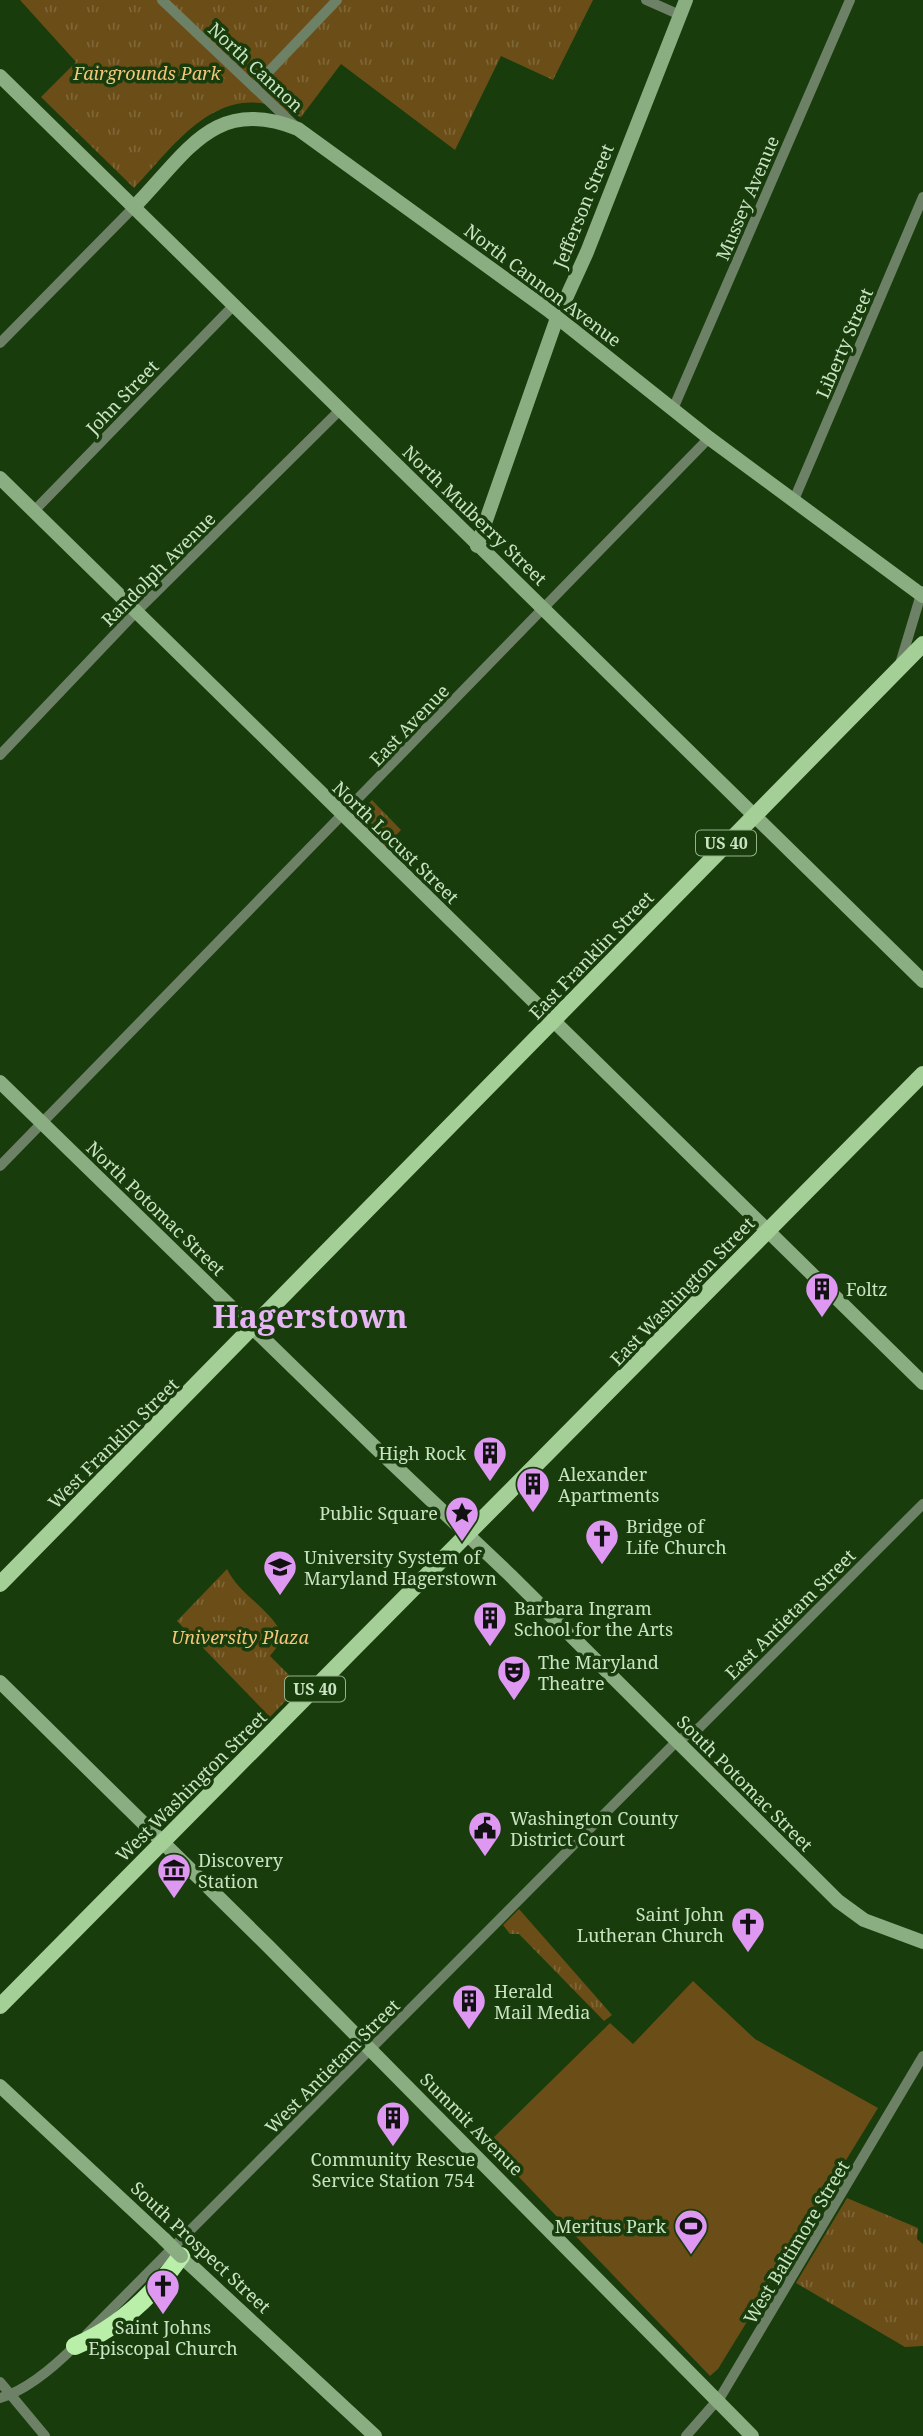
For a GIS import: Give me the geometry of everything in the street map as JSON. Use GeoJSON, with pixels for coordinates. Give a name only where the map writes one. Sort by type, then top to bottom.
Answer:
{"type":"FeatureCollection","features":[{"type":"Feature","properties":{"kind":"highway"},"geometry":{"type":"LineString","coordinates":[[75,2346],[101,2335],[121,2320],[168,2274],[181,2256]]}},
{"type":"Feature","properties":{"kind":"main road","name":"Jefferson Street"},"geometry":{"type":"LineString","coordinates":[[477,546],[557,318],[587,252],[686,0]]}},
{"type":"Feature","properties":{"kind":"main road","name":"North Mulberry Street"},"geometry":{"type":"LineString","coordinates":[[0,76],[923,981]]}},
{"type":"Feature","properties":{"kind":"main road","name":"North Cannon Avenue"},"geometry":{"type":"LineString","coordinates":[[134,207],[198,139],[224,122],[251,117],[279,121],[298,129],[557,318],[793,502],[922,593]]}},
{"type":"Feature","properties":{"kind":"main road","name":"North Locust Street"},"geometry":{"type":"LineString","coordinates":[[0,478],[923,1383]]}},
{"type":"Feature","properties":{"kind":"main road","name":"US 40"},"geometry":{"type":"LineString","coordinates":[[900,665],[923,644]]}},
{"type":"Feature","properties":{"kind":"main road","name":"East Franklin Street"},"geometry":{"type":"LineString","coordinates":[[253,1329],[900,665]]}},
{"type":"Feature","properties":{"kind":"main road","name":"East Washington Street"},"geometry":{"type":"LineString","coordinates":[[468,1535],[923,1074]]}},
{"type":"Feature","properties":{"kind":"main road","name":"North Potomac Street"},"geometry":{"type":"LineString","coordinates":[[0,1082],[468,1535]]}},
{"type":"Feature","properties":{"kind":"main road","name":"West Franklin Street"},"geometry":{"type":"LineString","coordinates":[[0,1584],[253,1329]]}},
{"type":"Feature","properties":{"kind":"main road","name":"South Potomac Street"},"geometry":{"type":"LineString","coordinates":[[468,1535],[849,1911],[873,1924],[923,1942]]}},
{"type":"Feature","properties":{"kind":"main road","name":"West Washington Street"},"geometry":{"type":"LineString","coordinates":[[0,2006],[468,1535]]}},
{"type":"Feature","properties":{"kind":"main road","name":"Summit Avenue"},"geometry":{"type":"LineString","coordinates":[[0,1682],[370,2049],[752,2436]]}},
{"type":"Feature","properties":{"kind":"main road","name":"South Prospect Street"},"geometry":{"type":"LineString","coordinates":[[0,2086],[375,2436]]}},
{"type":"Feature","properties":{"kind":"street","name":"North Cannon"},"geometry":{"type":"LineString","coordinates":[[162,0],[298,129]]}},
{"type":"Feature","properties":{"kind":"street"},"geometry":{"type":"LineString","coordinates":[[254,87],[338,0]]}},
{"type":"Feature","properties":{"kind":"street"},"geometry":{"type":"LineString","coordinates":[[646,0],[680,15]]}},
{"type":"Feature","properties":{"kind":"street","name":"Mussey Avenue"},"geometry":{"type":"LineString","coordinates":[[673,409],[850,0]]}},
{"type":"Feature","properties":{"kind":"street","name":"Liberty Street"},"geometry":{"type":"LineString","coordinates":[[793,502],[923,197]]}},
{"type":"Feature","properties":{"kind":"street"},"geometry":{"type":"LineString","coordinates":[[0,343],[134,207]]}},
{"type":"Feature","properties":{"kind":"street","name":"John Street"},"geometry":{"type":"LineString","coordinates":[[33,512],[234,304]]}},
{"type":"Feature","properties":{"kind":"street","name":"Randolph Avenue"},"geometry":{"type":"LineString","coordinates":[[0,755],[136,612],[341,409]]}},
{"type":"Feature","properties":{"kind":"street","name":"East Avenue"},"geometry":{"type":"LineString","coordinates":[[0,1167],[709,438]]}},
{"type":"Feature","properties":{"kind":"street","name":"East Franklin Street"},"geometry":{"type":"LineString","coordinates":[[900,665],[922,593]]}},
{"type":"Feature","properties":{"kind":"street","name":"East Antietam Street"},"geometry":{"type":"LineString","coordinates":[[676,1742],[700,1727],[923,1504]]}},
{"type":"Feature","properties":{"kind":"street","name":"West Antietam Street"},"geometry":{"type":"LineString","coordinates":[[5,2396],[61,2361],[676,1742]]}},
{"type":"Feature","properties":{"kind":"street","name":"West Baltimore Street"},"geometry":{"type":"LineString","coordinates":[[686,2436],[718,2402],[923,2056]]}},
{"type":"Feature","properties":{"kind":"street"},"geometry":{"type":"LineString","coordinates":[[0,2382],[5,2396],[45,2436]]}},
{"type":"Feature","properties":{"kind":"green space","name":"Fairgrounds Park"},"geometry":{"type":"Polygon","coordinates":[[[20,0],[593,0],[553,80],[501,56],[455,150],[341,64],[301,117],[260,103],[240,103],[222,109],[189,130],[134,188],[41,97],[76,62],[20,0]]]}},
{"type":"Feature","properties":{"kind":"green space"},"geometry":{"type":"Polygon","coordinates":[[[372,800],[401,830],[386,846],[356,817],[372,800]]]}},
{"type":"Feature","properties":{"kind":"green space","name":"University Plaza"},"geometry":{"type":"Polygon","coordinates":[[[227,1569],[240,1587],[279,1628],[284,1638],[270,1656],[300,1686],[270,1717],[177,1621],[227,1569]]]}},
{"type":"Feature","properties":{"kind":"green space"},"geometry":{"type":"Polygon","coordinates":[[[519,1909],[612,2015],[604,2021],[519,1934],[510,1934],[503,1925],[519,1909]]]}},
{"type":"Feature","properties":{"kind":"green space","name":"Meritus Park"},"geometry":{"type":"Polygon","coordinates":[[[693,1981],[755,2039],[878,2108],[718,2369],[710,2376],[487,2144],[610,2023],[633,2044],[693,1981]]]}},
{"type":"Feature","properties":{"kind":"green space"},"geometry":{"type":"Polygon","coordinates":[[[847,2198],[918,2228],[917,2239],[923,2244],[923,2346],[905,2347],[796,2283],[847,2198]]]}},
{"type":"Feature","properties":{"kind":"place","name":"Foltz"},"geometry":{"type":"Point","coordinates":[822,1319]}},
{"type":"Feature","properties":{"kind":"place","name":"High Rock"},"geometry":{"type":"Point","coordinates":[490,1483]}},
{"type":"Feature","properties":{"kind":"place","name":"Alexander Apartments"},"geometry":{"type":"Point","coordinates":[533,1514]}},
{"type":"Feature","properties":{"kind":"place","name":"Public Square"},"geometry":{"type":"Point","coordinates":[462,1543]}},
{"type":"Feature","properties":{"kind":"place","name":"Bridge of Life Church"},"geometry":{"type":"Point","coordinates":[602,1566]}},
{"type":"Feature","properties":{"kind":"place","name":"University System of Maryland Hagerstown"},"geometry":{"type":"Point","coordinates":[280,1597]}},
{"type":"Feature","properties":{"kind":"place","name":"Barbara Ingram School for the Arts"},"geometry":{"type":"Point","coordinates":[490,1648]}},
{"type":"Feature","properties":{"kind":"place","name":"The Maryland Theatre"},"geometry":{"type":"Point","coordinates":[514,1702]}},
{"type":"Feature","properties":{"kind":"place","name":"Washington County District Court"},"geometry":{"type":"Point","coordinates":[485,1858]}},
{"type":"Feature","properties":{"kind":"place","name":"Discovery Station"},"geometry":{"type":"Point","coordinates":[174,1900]}},
{"type":"Feature","properties":{"kind":"place","name":"Saint John Lutheran Church"},"geometry":{"type":"Point","coordinates":[748,1954]}},
{"type":"Feature","properties":{"kind":"place","name":"Herald Mail Media"},"geometry":{"type":"Point","coordinates":[469,2031]}},
{"type":"Feature","properties":{"kind":"place","name":"Community Rescue Service Station 754"},"geometry":{"type":"Point","coordinates":[393,2148]}},
{"type":"Feature","properties":{"kind":"place","name":"Meritus Park"},"geometry":{"type":"Point","coordinates":[691,2256]}},
{"type":"Feature","properties":{"kind":"place","name":"Saint Johns Episcopal Church"},"geometry":{"type":"Point","coordinates":[163,2316]}},
{"type":"Feature","properties":{"kind":"district","name":"Hagerstown"},"geometry":{"type":"Point","coordinates":[310,1315]}}]}
